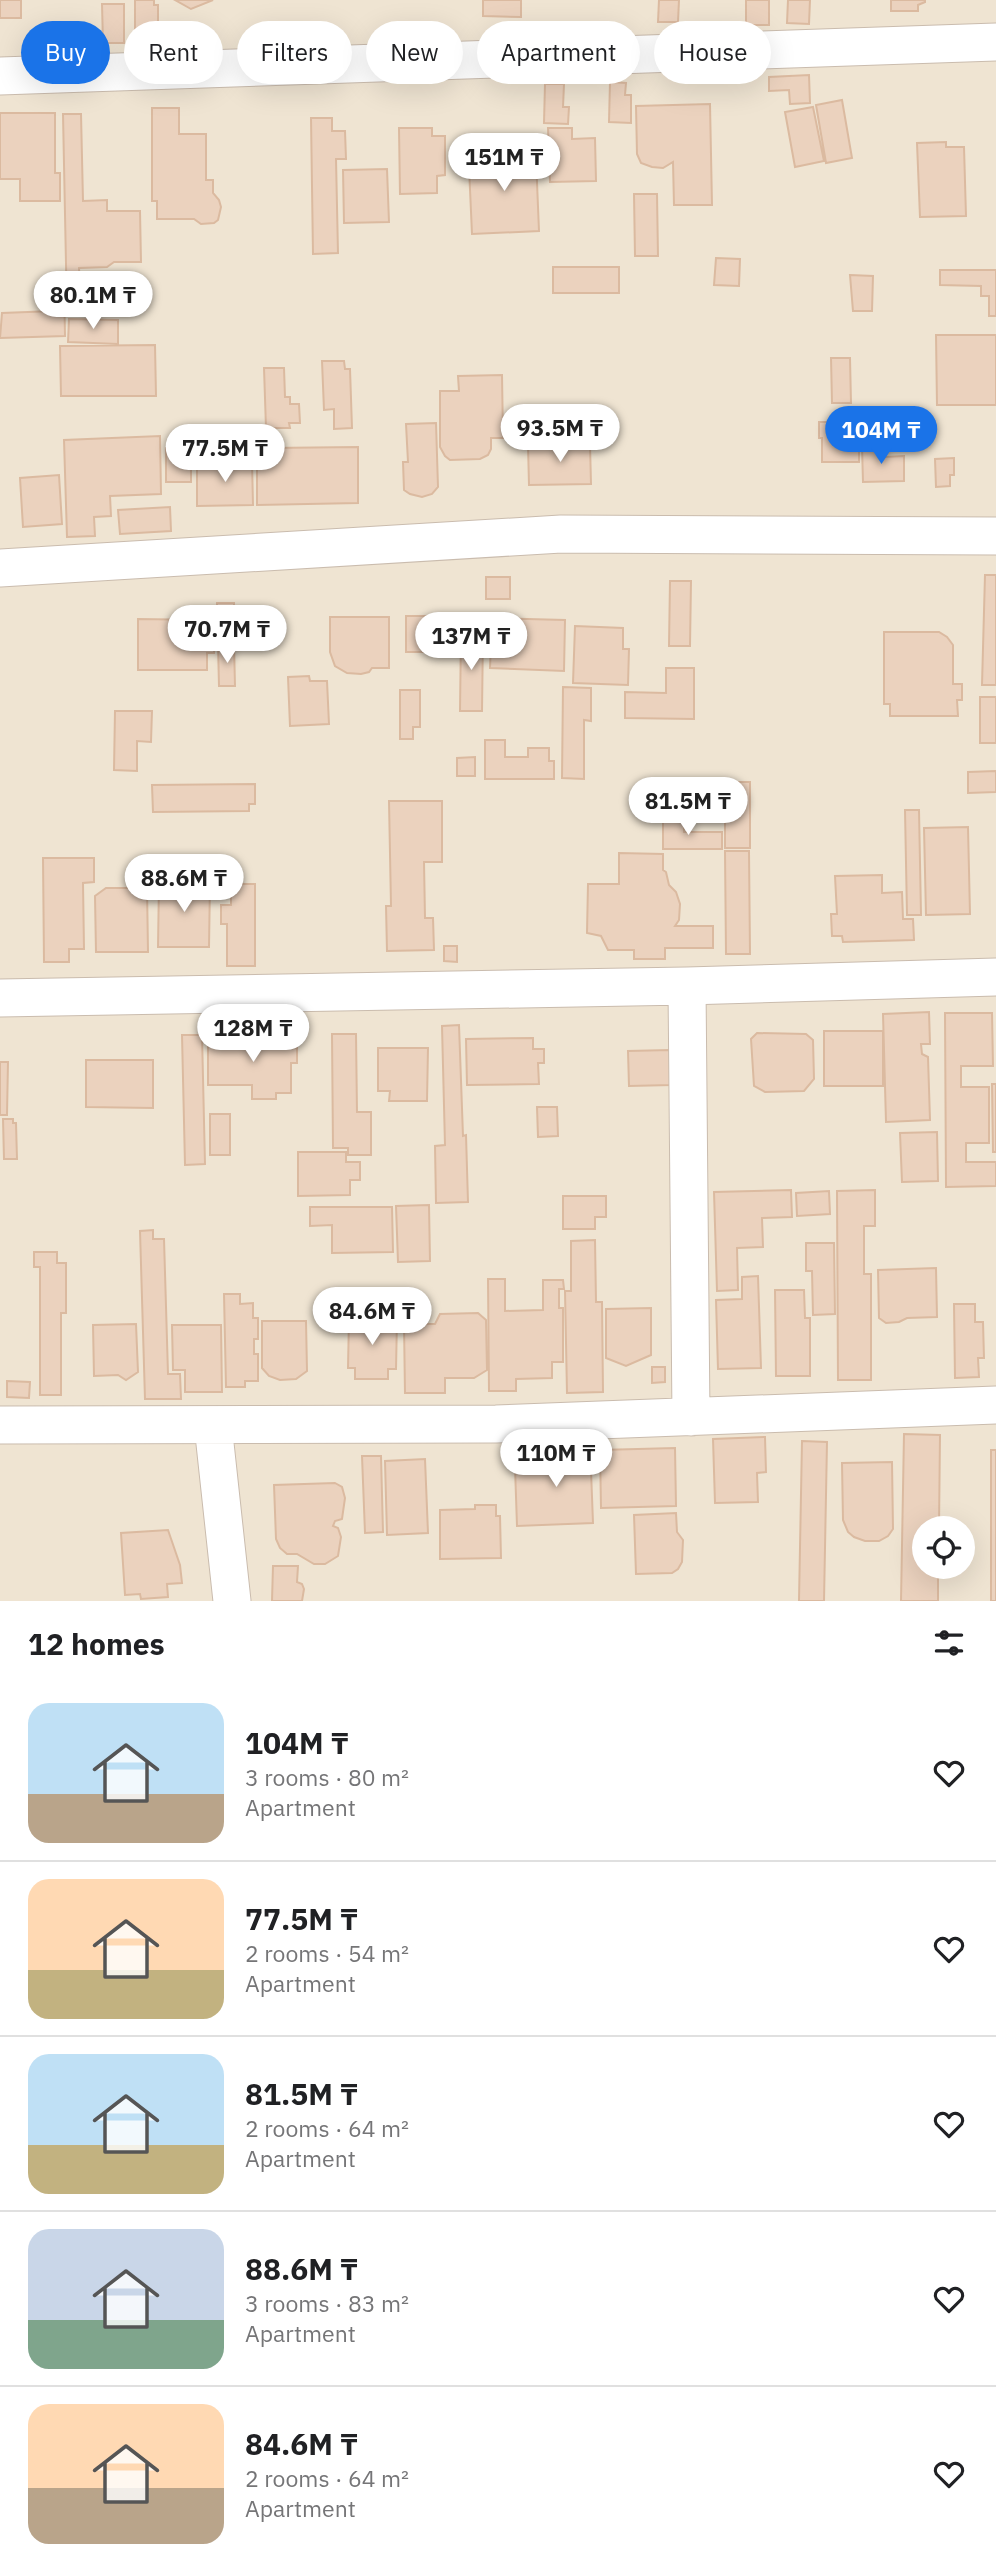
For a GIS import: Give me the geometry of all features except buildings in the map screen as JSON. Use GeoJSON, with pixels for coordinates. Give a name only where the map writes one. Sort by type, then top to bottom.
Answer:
{"type":"FeatureCollection","features":[{"type":"Feature","properties":{"kind":"street"},"geometry":{"type":"LineString","coordinates":[[0,76],[996,42]]}},
{"type":"Feature","properties":{"kind":"street"},"geometry":{"type":"LineString","coordinates":[[0,568],[561,534],[996,536]]}},
{"type":"Feature","properties":{"kind":"street"},"geometry":{"type":"LineString","coordinates":[[0,998],[687,986],[996,977]]}},
{"type":"Feature","properties":{"kind":"street"},"geometry":{"type":"LineString","coordinates":[[687,986],[691,1417]]}},
{"type":"Feature","properties":{"kind":"street"},"geometry":{"type":"LineString","coordinates":[[0,1425],[496,1424],[996,1405]]}},
{"type":"Feature","properties":{"kind":"street"},"geometry":{"type":"LineString","coordinates":[[213,1425],[232,1601]]}},
{"type":"Feature","properties":{"kind":"shaded area"},"geometry":{"type":"Polygon","coordinates":[[[0,0],[996,0],[996,1601],[0,1601],[0,0]]]}}]}
